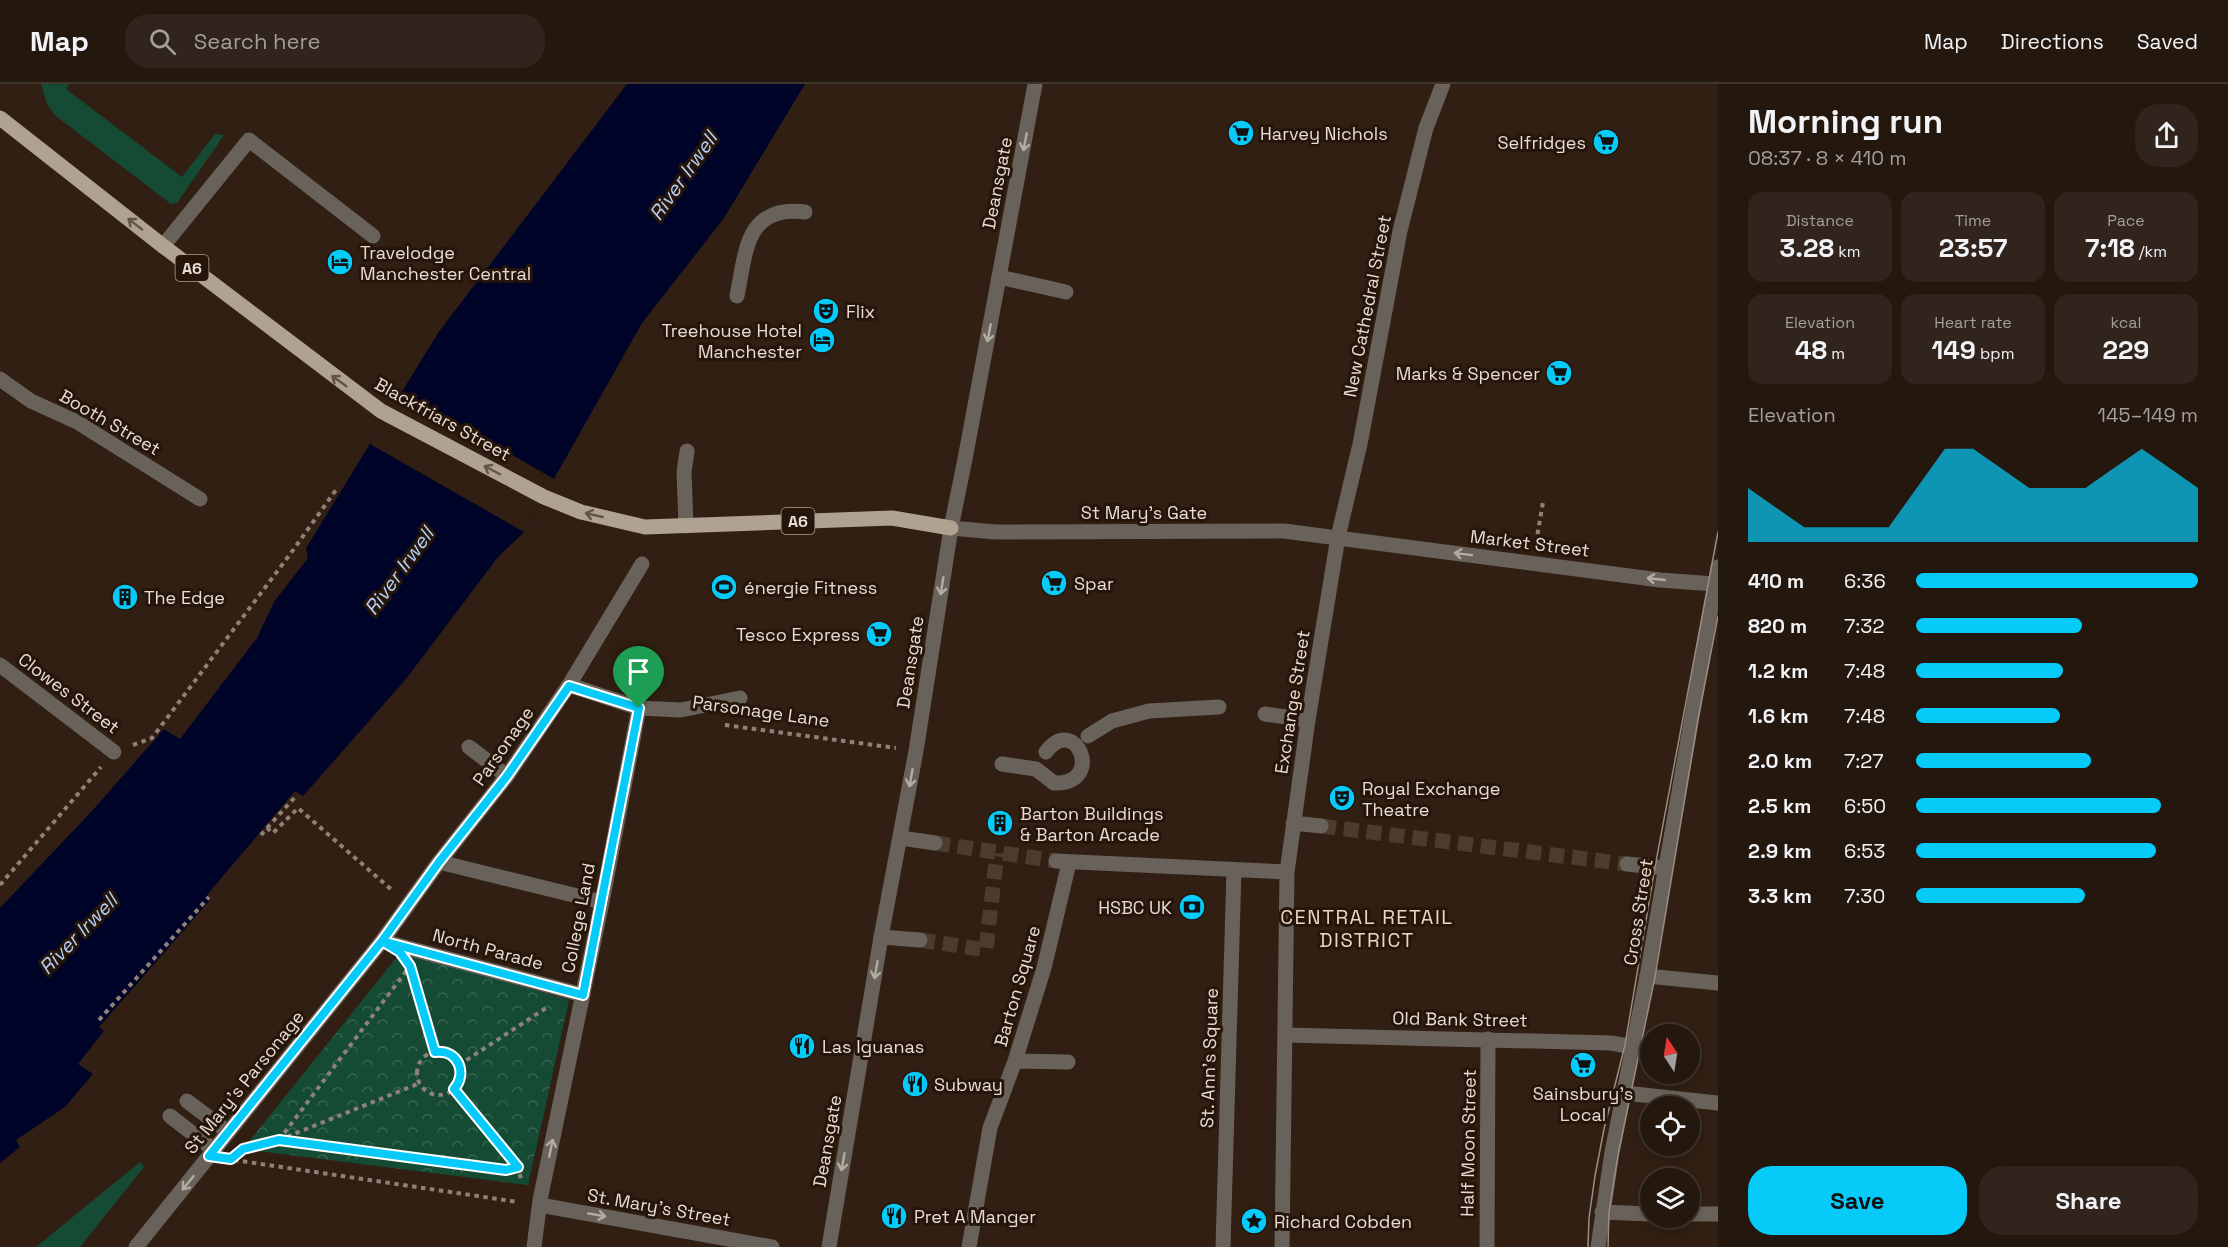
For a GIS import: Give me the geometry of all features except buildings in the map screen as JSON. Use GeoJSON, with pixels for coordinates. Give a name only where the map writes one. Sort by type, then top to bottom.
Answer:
{"type":"FeatureCollection","features":[{"type":"Feature","properties":{"kind":"main road","name":"Blackfriars Street"},"geometry":{"type":"LineString","coordinates":[[0,118],[330,374],[387,414],[544,497],[581,512],[645,527],[892,518],[951,528]]}},
{"type":"Feature","properties":{"kind":"street","name":"New Cathedral Street"},"geometry":{"type":"LineString","coordinates":[[1338,537],[1360,444],[1400,231],[1426,128],[1443,84]]}},
{"type":"Feature","properties":{"kind":"street","name":"Deansgate"},"geometry":{"type":"LineString","coordinates":[[829,1247],[881,937],[916,751],[951,528],[1033,85]]}},
{"type":"Feature","properties":{"kind":"street"},"geometry":{"type":"LineString","coordinates":[[163,246],[249,140],[373,236]]}},
{"type":"Feature","properties":{"kind":"street"},"geometry":{"type":"LineString","coordinates":[[737,296],[750,235],[757,225],[779,212],[790,210],[805,212]]}},
{"type":"Feature","properties":{"kind":"street"},"geometry":{"type":"LineString","coordinates":[[999,277],[1066,292]]}},
{"type":"Feature","properties":{"kind":"street","name":"Booth Street"},"geometry":{"type":"LineString","coordinates":[[0,379],[31,400],[77,422],[200,499]]}},
{"type":"Feature","properties":{"kind":"street"},"geometry":{"type":"LineString","coordinates":[[686,526],[684,472],[687,451]]}},
{"type":"Feature","properties":{"kind":"street","name":"St Mary's Gate"},"geometry":{"type":"LineString","coordinates":[[951,528],[995,532],[1284,531],[1338,537]]}},
{"type":"Feature","properties":{"kind":"street","name":"Market Street"},"geometry":{"type":"LineString","coordinates":[[1338,537],[1648,578],[1716,584]]}},
{"type":"Feature","properties":{"kind":"street","name":"Exchange Street"},"geometry":{"type":"LineString","coordinates":[[1287,872],[1308,720],[1338,537]]}},
{"type":"Feature","properties":{"kind":"street","name":"Parsonage"},"geometry":{"type":"LineString","coordinates":[[382,941],[439,862],[507,776],[569,686],[642,564]]}},
{"type":"Feature","properties":{"kind":"street","name":"Cross Street"},"geometry":{"type":"LineString","coordinates":[[1598,1247],[1602,1212],[1647,976],[1718,567]]}},
{"type":"Feature","properties":{"kind":"street","name":"Clowes Street"},"geometry":{"type":"LineString","coordinates":[[0,665],[114,752]]}},
{"type":"Feature","properties":{"kind":"street"},"geometry":{"type":"LineString","coordinates":[[569,686],[639,708],[681,710],[740,698]]}},
{"type":"Feature","properties":{"kind":"street"},"geometry":{"type":"LineString","coordinates":[[1088,736],[1112,721],[1149,711],[1219,707]]}},
{"type":"Feature","properties":{"kind":"street","name":"College Land"},"geometry":{"type":"LineString","coordinates":[[534,1247],[534,1204],[583,995],[639,708]]}},
{"type":"Feature","properties":{"kind":"street"},"geometry":{"type":"LineString","coordinates":[[1265,714],[1308,720]]}},
{"type":"Feature","properties":{"kind":"street"},"geometry":{"type":"LineString","coordinates":[[1002,764],[1036,769],[1054,783],[1072,780],[1080,771],[1083,758],[1078,746],[1073,742],[1060,741],[1050,746],[1046,752]]}},
{"type":"Feature","properties":{"kind":"street"},"geometry":{"type":"LineString","coordinates":[[469,747],[507,776]]}},
{"type":"Feature","properties":{"kind":"street"},"geometry":{"type":"LineString","coordinates":[[1293,824],[1321,826]]}},
{"type":"Feature","properties":{"kind":"street"},"geometry":{"type":"LineString","coordinates":[[901,838],[935,843]]}},
{"type":"Feature","properties":{"kind":"street"},"geometry":{"type":"LineString","coordinates":[[439,862],[602,902]]}},
{"type":"Feature","properties":{"kind":"street","name":"Barton Square"},"geometry":{"type":"LineString","coordinates":[[969,1247],[990,1128],[1016,1061],[1044,968],[1063,862],[1287,872]]}},
{"type":"Feature","properties":{"kind":"street"},"geometry":{"type":"LineString","coordinates":[[1627,864],[1665,868]]}},
{"type":"Feature","properties":{"kind":"street","name":"St. Ann's Square"},"geometry":{"type":"LineString","coordinates":[[1223,1247],[1234,870]]}},
{"type":"Feature","properties":{"kind":"street"},"geometry":{"type":"LineString","coordinates":[[1282,1247],[1287,872]]}},
{"type":"Feature","properties":{"kind":"street"},"geometry":{"type":"LineString","coordinates":[[881,937],[920,940]]}},
{"type":"Feature","properties":{"kind":"street","name":"North Parade"},"geometry":{"type":"LineString","coordinates":[[382,941],[583,995]]}},
{"type":"Feature","properties":{"kind":"street","name":"St Mary's Parsonage"},"geometry":{"type":"LineString","coordinates":[[136,1247],[382,941]]}},
{"type":"Feature","properties":{"kind":"street"},"geometry":{"type":"LineString","coordinates":[[1647,976],[1718,983]]}},
{"type":"Feature","properties":{"kind":"street","name":"Old Bank Street"},"geometry":{"type":"LineString","coordinates":[[1285,1035],[1611,1042],[1633,1047]]}},
{"type":"Feature","properties":{"kind":"street","name":"Half Moon Street"},"geometry":{"type":"LineString","coordinates":[[1487,1247],[1488,1039]]}},
{"type":"Feature","properties":{"kind":"street"},"geometry":{"type":"LineString","coordinates":[[1016,1061],[1068,1062]]}},
{"type":"Feature","properties":{"kind":"street"},"geometry":{"type":"LineString","coordinates":[[1625,1093],[1718,1102]]}},
{"type":"Feature","properties":{"kind":"street"},"geometry":{"type":"LineString","coordinates":[[187,1101],[228,1132]]}},
{"type":"Feature","properties":{"kind":"street"},"geometry":{"type":"LineString","coordinates":[[170,1116],[214,1150]]}},
{"type":"Feature","properties":{"kind":"street","name":"St. Mary's Street"},"geometry":{"type":"LineString","coordinates":[[534,1204],[772,1247]]}},
{"type":"Feature","properties":{"kind":"street"},"geometry":{"type":"LineString","coordinates":[[1602,1212],[1640,1214]]}},
{"type":"Feature","properties":{"kind":"street"},"geometry":{"type":"LineString","coordinates":[[1700,1214],[1718,1215]]}},
{"type":"Feature","properties":{"kind":"path"},"geometry":{"type":"LineString","coordinates":[[0,885],[114,752],[152,738],[338,487]]}},
{"type":"Feature","properties":{"kind":"path"},"geometry":{"type":"LineString","coordinates":[[1536,545],[1543,502]]}},
{"type":"Feature","properties":{"kind":"path","name":"Parsonage Lane"},"geometry":{"type":"LineString","coordinates":[[723,725],[916,751]]}},
{"type":"Feature","properties":{"kind":"path"},"geometry":{"type":"LineString","coordinates":[[261,835],[296,796]]}},
{"type":"Feature","properties":{"kind":"path"},"geometry":{"type":"LineString","coordinates":[[267,828],[273,833],[298,807],[409,906]]}},
{"type":"Feature","properties":{"kind":"path"},"geometry":{"type":"LineString","coordinates":[[99,1020],[209,897]]}},
{"type":"Feature","properties":{"kind":"path"},"geometry":{"type":"LineString","coordinates":[[410,966],[417,968]]}},
{"type":"Feature","properties":{"kind":"path"},"geometry":{"type":"LineString","coordinates":[[410,966],[435,1052]]}},
{"type":"Feature","properties":{"kind":"path"},"geometry":{"type":"LineString","coordinates":[[279,1140],[410,966]]}},
{"type":"Feature","properties":{"kind":"path"},"geometry":{"type":"LineString","coordinates":[[459,1065],[549,1006],[538,1003]]}},
{"type":"Feature","properties":{"kind":"path"},"geometry":{"type":"LineString","coordinates":[[435,1052],[450,1054],[459,1065],[461,1077],[454,1089],[442,1095],[436,1095],[424,1089],[417,1071],[426,1055],[435,1052]]}},
{"type":"Feature","properties":{"kind":"path"},"geometry":{"type":"LineString","coordinates":[[420,1083],[279,1140],[243,1149],[231,1159],[534,1204]]}},
{"type":"Feature","properties":{"kind":"path"},"geometry":{"type":"LineString","coordinates":[[454,1089],[518,1167],[522,1184]]}},
{"type":"Feature","properties":{"kind":"path"},"geometry":{"type":"LineString","coordinates":[[279,1140],[506,1170],[518,1167]]}},
{"type":"Feature","properties":{"kind":"green space"},"geometry":{"type":"Polygon","coordinates":[[[41,84],[69,84],[66,89],[182,177],[215,134],[224,135],[177,203],[171,204],[56,116],[47,104],[41,84]]]}},
{"type":"Feature","properties":{"kind":"green space"},"geometry":{"type":"Polygon","coordinates":[[[401,952],[569,1000],[528,1185],[243,1149],[401,952]]]}},
{"type":"Feature","properties":{"kind":"green space"},"geometry":{"type":"Polygon","coordinates":[[[140,1162],[144,1167],[80,1247],[36,1247],[140,1162]]]}},
{"type":"Feature","properties":{"kind":"water","name":"River Irwell"},"geometry":{"type":"Polygon","coordinates":[[[627,84],[805,84],[724,218],[642,323],[524,532],[498,557],[406,679],[303,796],[295,791],[207,895],[211,899],[99,1027],[104,1031],[78,1064],[93,1074],[65,1107],[16,1140],[20,1147],[0,1163],[0,908],[92,811],[164,729],[180,739],[257,638],[274,602],[308,558],[306,548],[438,333],[627,84]]]}},
{"type":"Feature","properties":{"kind":"pier"},"geometry":{"type":"Polygon","coordinates":[[[401,391],[554,479],[524,532],[370,444],[401,391]]]}},
{"type":"Feature","properties":{"kind":"tunnel"},"geometry":{"type":"LineString","coordinates":[[1321,826],[1627,864]]}},
{"type":"Feature","properties":{"kind":"tunnel"},"geometry":{"type":"LineString","coordinates":[[935,843],[1056,861]]}},
{"type":"Feature","properties":{"kind":"tunnel"},"geometry":{"type":"LineString","coordinates":[[920,940],[986,950],[997,853]]}},
{"type":"Feature","properties":{"kind":"tram line"},"geometry":{"type":"LineString","coordinates":[[1588,1247],[1589,1218],[1595,1176],[1625,1045],[1655,867],[1718,532]]}},
{"type":"Feature","properties":{"kind":"tram line"},"geometry":{"type":"LineString","coordinates":[[1608,1247],[1609,1212],[1618,1155],[1655,977],[1698,719],[1718,616]]}},
{"type":"Feature","properties":{"kind":"place","name":"Harvey Nichols"},"geometry":{"type":"Point","coordinates":[1241,133]}},
{"type":"Feature","properties":{"kind":"place","name":"Selfridges"},"geometry":{"type":"Point","coordinates":[1606,142]}},
{"type":"Feature","properties":{"kind":"place","name":"Travelodge Manchester Central"},"geometry":{"type":"Point","coordinates":[340,262]}},
{"type":"Feature","properties":{"kind":"place","name":"Flix"},"geometry":{"type":"Point","coordinates":[826,311]}},
{"type":"Feature","properties":{"kind":"place","name":"Treehouse Hotel Manchester"},"geometry":{"type":"Point","coordinates":[822,340]}},
{"type":"Feature","properties":{"kind":"place","name":"Marks & Spencer"},"geometry":{"type":"Point","coordinates":[1559,373]}},
{"type":"Feature","properties":{"kind":"place","name":"Spar"},"geometry":{"type":"Point","coordinates":[1054,583]}},
{"type":"Feature","properties":{"kind":"place","name":"énergie Fitness"},"geometry":{"type":"Point","coordinates":[724,587]}},
{"type":"Feature","properties":{"kind":"place","name":"The Edge"},"geometry":{"type":"Point","coordinates":[125,597]}},
{"type":"Feature","properties":{"kind":"place","name":"Tesco Express"},"geometry":{"type":"Point","coordinates":[879,634]}},
{"type":"Feature","properties":{"kind":"place","name":"Royal Exchange Theatre"},"geometry":{"type":"Point","coordinates":[1342,798]}},
{"type":"Feature","properties":{"kind":"place","name":"Barton Buildings & Barton Arcade"},"geometry":{"type":"Point","coordinates":[1000,823]}},
{"type":"Feature","properties":{"kind":"place","name":"HSBC UK"},"geometry":{"type":"Point","coordinates":[1192,907]}},
{"type":"Feature","properties":{"kind":"place","name":"Las Iguanas"},"geometry":{"type":"Point","coordinates":[802,1046]}},
{"type":"Feature","properties":{"kind":"place","name":"Sainsbury's Local"},"geometry":{"type":"Point","coordinates":[1583,1065]}},
{"type":"Feature","properties":{"kind":"place","name":"Subway"},"geometry":{"type":"Point","coordinates":[915,1084]}},
{"type":"Feature","properties":{"kind":"place","name":"Pret A Manger"},"geometry":{"type":"Point","coordinates":[894,1216]}},
{"type":"Feature","properties":{"kind":"place","name":"Richard Cobden"},"geometry":{"type":"Point","coordinates":[1254,1221]}},
{"type":"Feature","properties":{"kind":"district","name":"CENTRAL RETAIL DISTRICT"},"geometry":{"type":"Point","coordinates":[1367,928]}},
{"type":"Feature","properties":{"kind":"route"},"geometry":{"type":"LineString","coordinates":[[639,708],[569,686],[507,776],[439,862],[382,941],[400,952],[410,966],[435,1052],[450,1054],[459,1063],[461,1077],[454,1089],[518,1167],[506,1170],[279,1140],[243,1149],[231,1159],[209,1156],[382,941],[583,995],[639,708]]}}]}
